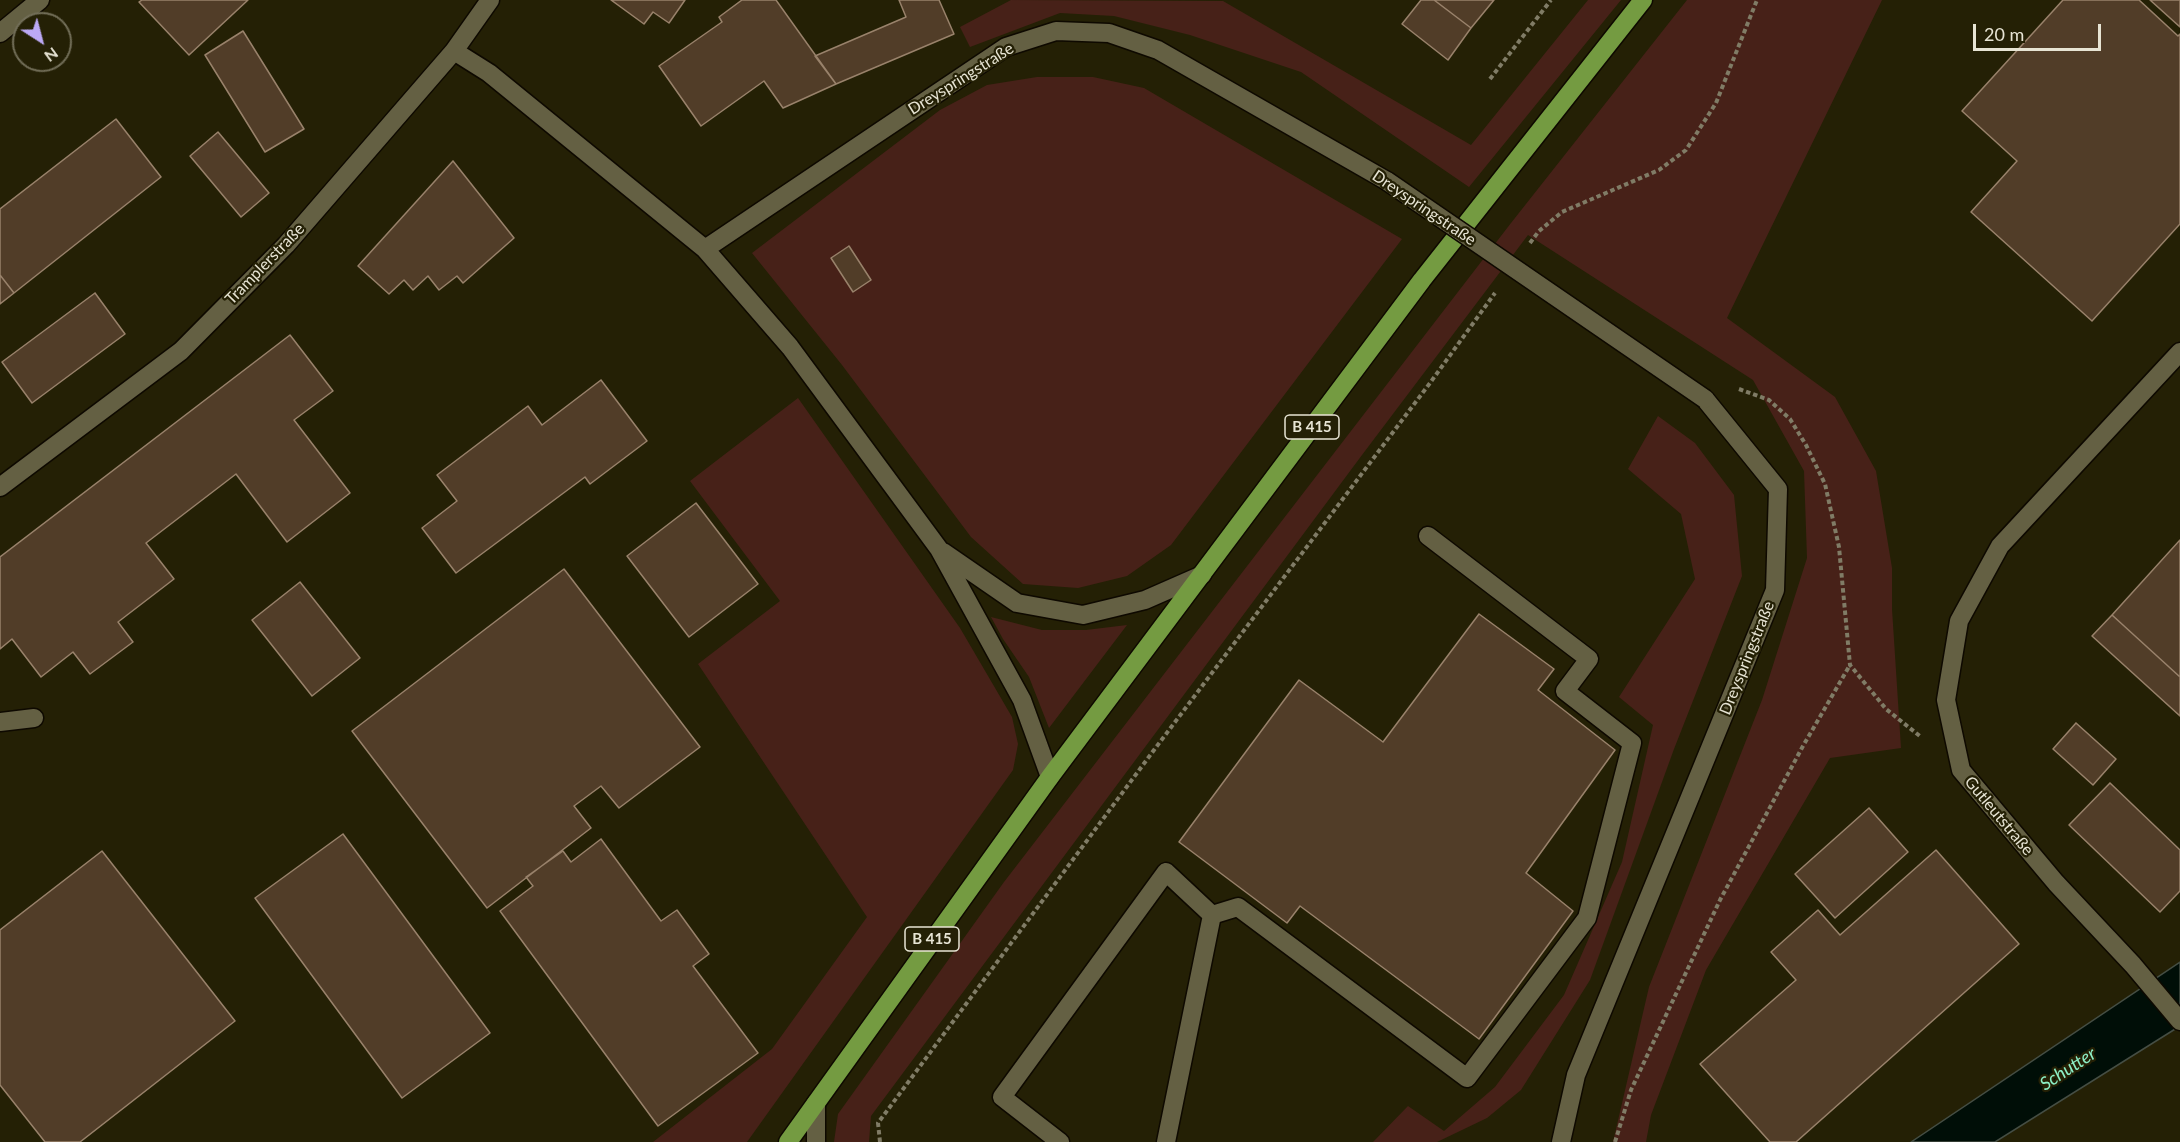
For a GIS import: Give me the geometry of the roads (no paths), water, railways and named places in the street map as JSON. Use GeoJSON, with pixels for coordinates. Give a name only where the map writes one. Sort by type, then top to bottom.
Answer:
{"type":"FeatureCollection","features":[{"type":"Feature","properties":{"kind":"main road","name":"B 415"},"geometry":{"type":"LineString","coordinates":[[788,1142],[1050,777],[1422,280],[1643,0]]}},
{"type":"Feature","properties":{"kind":"street"},"geometry":{"type":"LineString","coordinates":[[0,33],[40,0]]}},
{"type":"Feature","properties":{"kind":"street","name":"Tramplerstraße"},"geometry":{"type":"LineString","coordinates":[[0,487],[181,351],[286,245],[454,51],[490,0]]}},
{"type":"Feature","properties":{"kind":"street","name":"Dreyspringstraße"},"geometry":{"type":"LineString","coordinates":[[705,249],[1006,46],[1056,31],[1109,33],[1158,50],[1387,182],[1705,399],[1779,489],[1775,590],[1576,1075],[1561,1142]]}},
{"type":"Feature","properties":{"kind":"street"},"geometry":{"type":"LineString","coordinates":[[454,51],[489,73],[705,249],[790,347],[939,549],[1022,700],[1050,777]]}},
{"type":"Feature","properties":{"kind":"street","name":"Gutleutstraße"},"geometry":{"type":"LineString","coordinates":[[2180,351],[2000,546],[1959,621],[1946,700],[1961,770],[2056,884],[2133,964],[2180,1021]]}},
{"type":"Feature","properties":{"kind":"street"},"geometry":{"type":"LineString","coordinates":[[1212,915],[1238,907],[1467,1078],[1587,918],[1632,743],[1565,691],[1589,658],[1428,536]]}},
{"type":"Feature","properties":{"kind":"street"},"geometry":{"type":"LineString","coordinates":[[939,549],[1017,603],[1083,615],[1145,600],[1202,575]]}},
{"type":"Feature","properties":{"kind":"street"},"geometry":{"type":"LineString","coordinates":[[0,722],[34,718]]}},
{"type":"Feature","properties":{"kind":"street"},"geometry":{"type":"LineString","coordinates":[[1060,1142],[1002,1097],[1166,872],[1212,915]]}},
{"type":"Feature","properties":{"kind":"street"},"geometry":{"type":"LineString","coordinates":[[1166,1142],[1212,915]]}},
{"type":"Feature","properties":{"kind":"street"},"geometry":{"type":"LineString","coordinates":[[816,1103],[816,1142]]}},
{"type":"Feature","properties":{"kind":"water","name":"Schutter"},"geometry":{"type":"Polygon","coordinates":[[[2180,962],[2180,1026],[1995,1142],[1911,1142],[2180,962]]]}}]}
